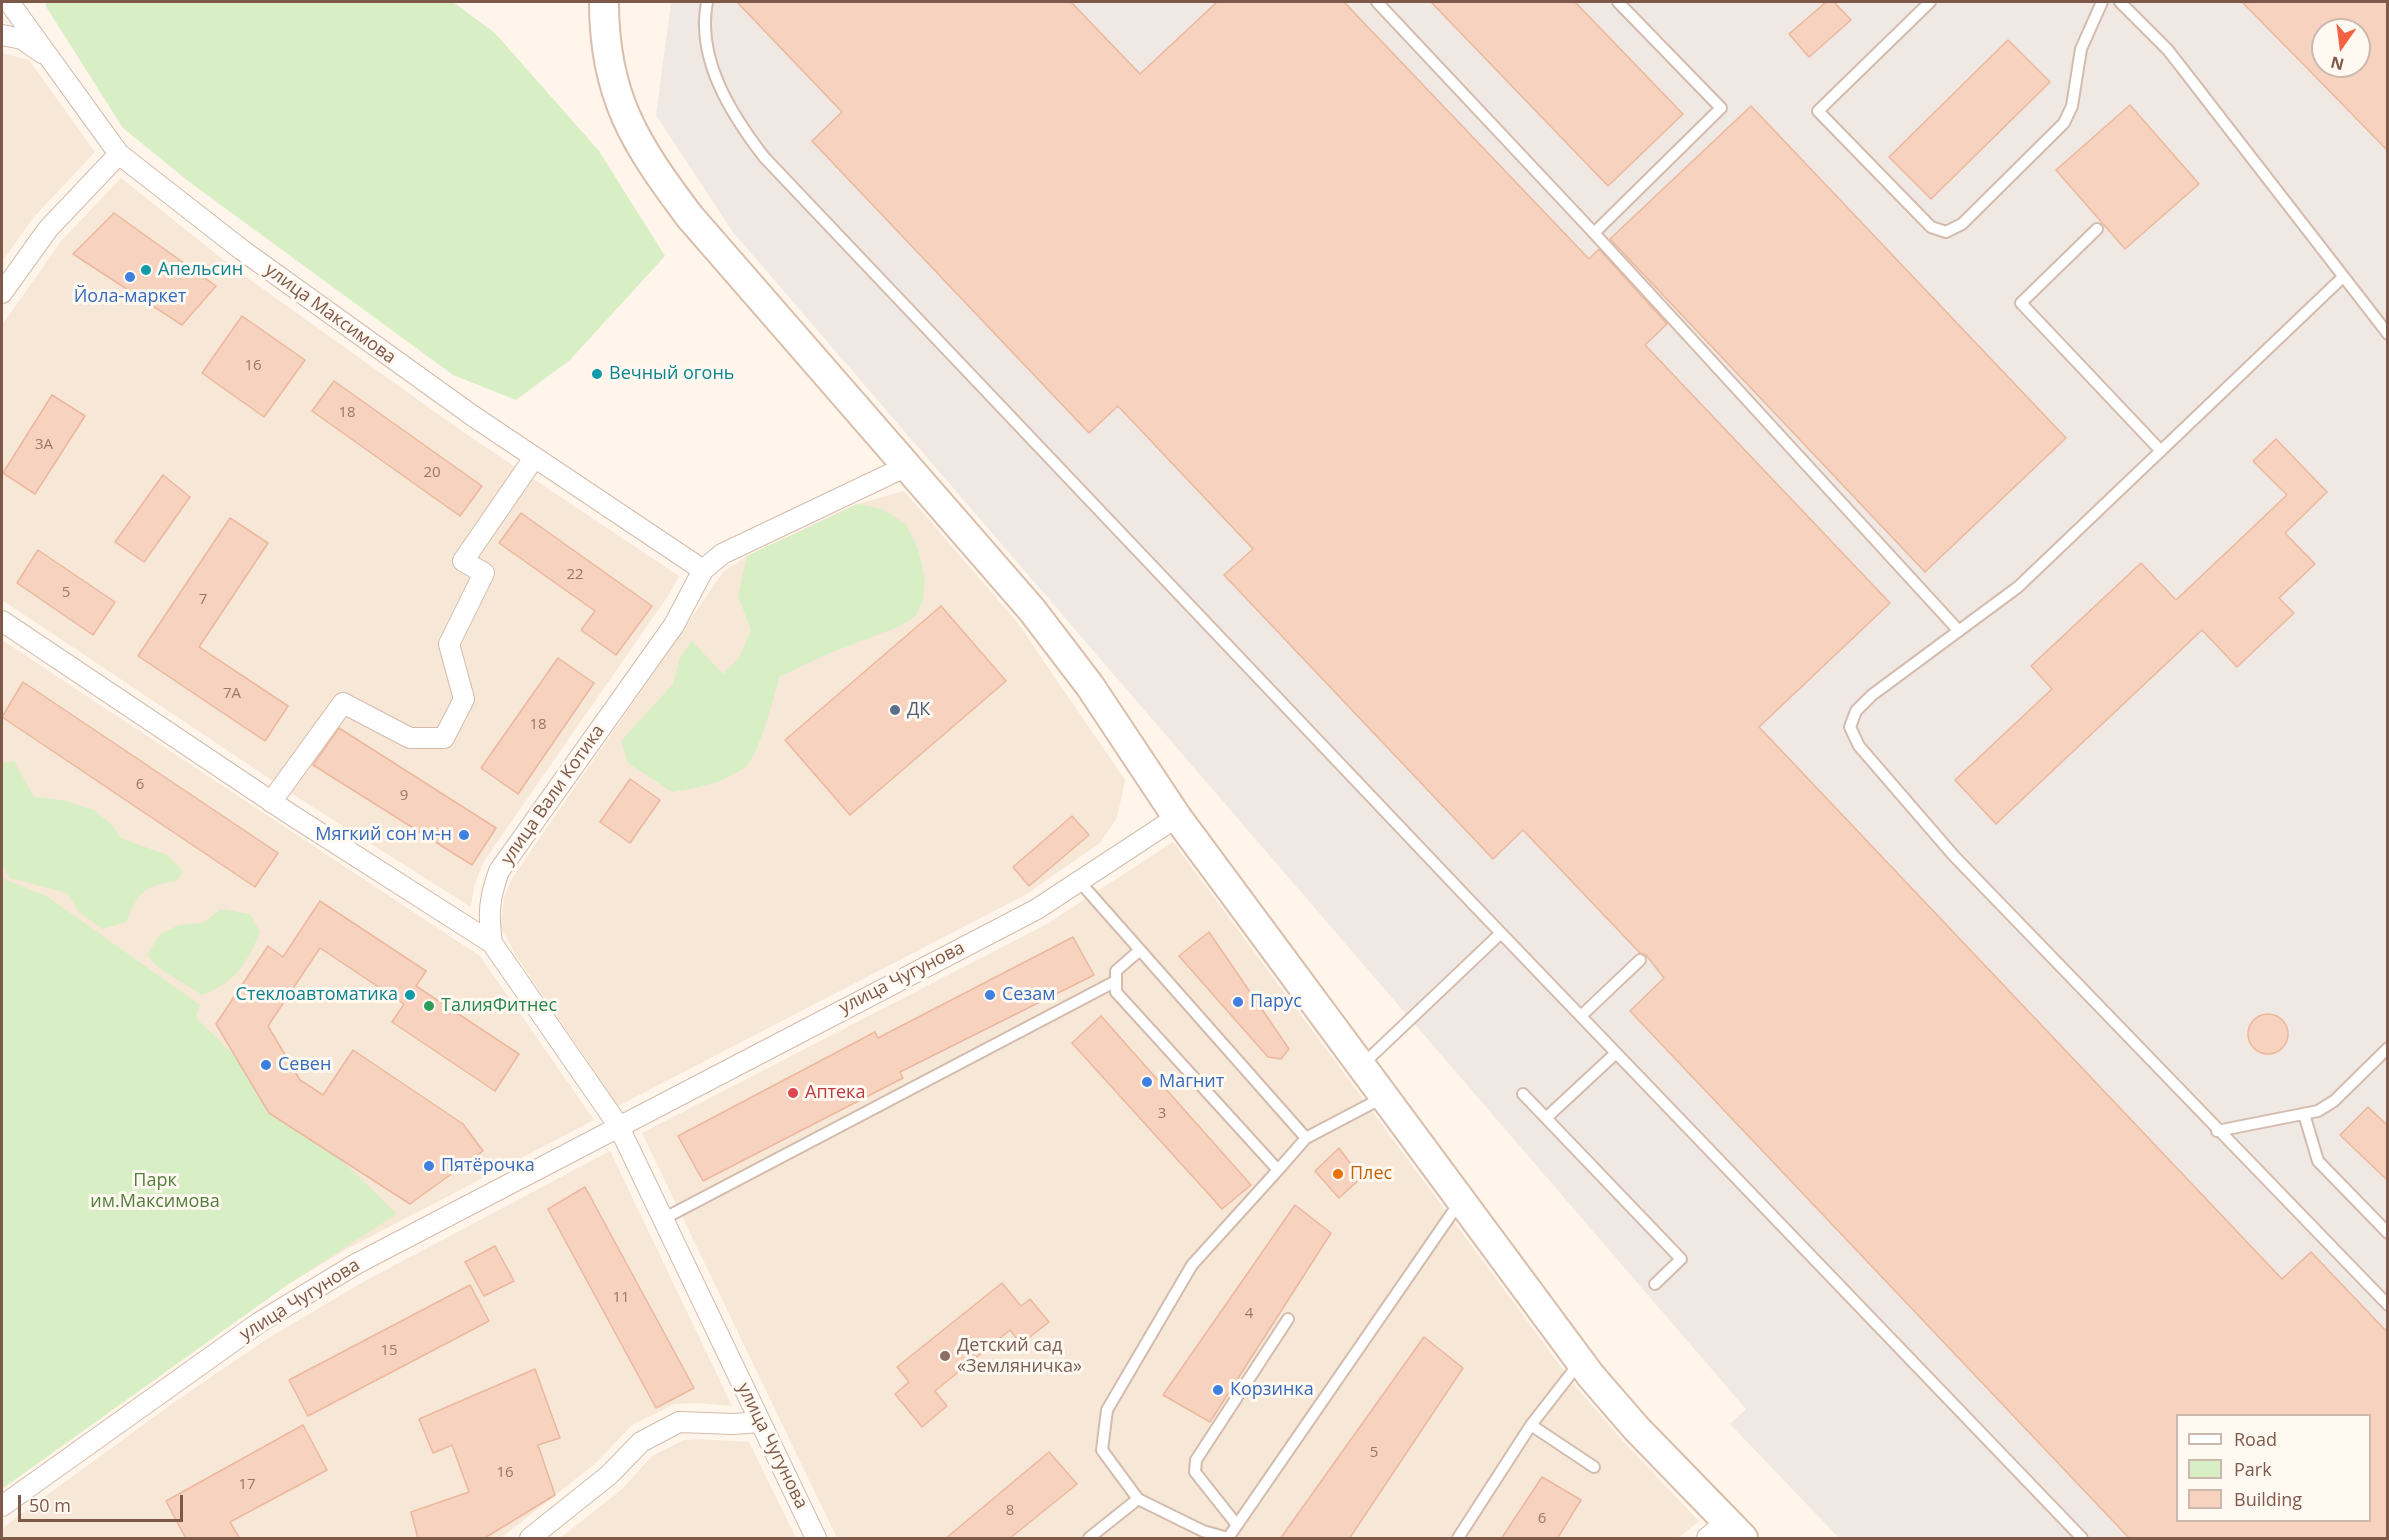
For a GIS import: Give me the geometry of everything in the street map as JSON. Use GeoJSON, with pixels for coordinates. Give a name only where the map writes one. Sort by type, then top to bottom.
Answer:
{"type":"FeatureCollection","features":[{"type":"Feature","properties":{"kind":"main road"},"geometry":{"type":"LineString","coordinates":[[604,2],[608,61],[615,92],[630,129],[655,171],[690,217],[1046,629],[1090,686],[1177,817],[1580,1361],[1725,1533]]}},
{"type":"Feature","properties":{"kind":"street","name":"улица Максимова"},"geometry":{"type":"LineString","coordinates":[[9,2],[119,154],[242,250],[534,458],[703,570]]}},
{"type":"Feature","properties":{"kind":"street"},"geometry":{"type":"LineString","coordinates":[[2,35],[22,39],[53,61]]}},
{"type":"Feature","properties":{"kind":"street"},"geometry":{"type":"LineString","coordinates":[[2,293],[48,229],[119,154]]}},
{"type":"Feature","properties":{"kind":"street"},"geometry":{"type":"LineString","coordinates":[[271,802],[343,703],[410,738],[444,738],[464,699],[449,644],[484,573],[463,561],[534,458]]}},
{"type":"Feature","properties":{"kind":"street","name":"улица Вали Котика"},"geometry":{"type":"LineString","coordinates":[[492,943],[488,914],[491,893],[500,871],[674,625],[703,570],[722,554],[907,466]]}},
{"type":"Feature","properties":{"kind":"street"},"geometry":{"type":"LineString","coordinates":[[2,621],[271,802],[492,943]]}},
{"type":"Feature","properties":{"kind":"street","name":"улица Чугунова"},"geometry":{"type":"LineString","coordinates":[[2,1506],[260,1322],[356,1264],[618,1125],[1027,914],[1177,817]]}},
{"type":"Feature","properties":{"kind":"street","name":"улица Чугунова"},"geometry":{"type":"LineString","coordinates":[[492,943],[618,1125],[816,1539]]}},
{"type":"Feature","properties":{"kind":"street"},"geometry":{"type":"LineString","coordinates":[[530,1539],[609,1475],[641,1442],[679,1422],[733,1424],[760,1422]]}},
{"type":"Feature","properties":{"kind":"lane"},"geometry":{"type":"LineString","coordinates":[[707,2],[704,30],[708,57],[738,123],[764,157],[1501,933],[2082,1539]]}},
{"type":"Feature","properties":{"kind":"lane"},"geometry":{"type":"LineString","coordinates":[[1377,2],[1594,233],[1959,632]]}},
{"type":"Feature","properties":{"kind":"lane"},"geometry":{"type":"LineString","coordinates":[[1594,233],[1721,108],[1618,2]]}},
{"type":"Feature","properties":{"kind":"lane"},"geometry":{"type":"LineString","coordinates":[[1930,2],[1818,111],[1931,227],[1946,232],[1962,224],[2064,123],[2072,106],[2081,49],[2102,2]]}},
{"type":"Feature","properties":{"kind":"lane"},"geometry":{"type":"LineString","coordinates":[[2120,2],[2168,50],[2386,330]]}},
{"type":"Feature","properties":{"kind":"lane"},"geometry":{"type":"LineString","coordinates":[[2097,229],[2021,303],[2161,451]]}},
{"type":"Feature","properties":{"kind":"lane"},"geometry":{"type":"LineString","coordinates":[[2343,277],[2018,587],[1872,695],[1856,711],[1850,727],[1859,746],[1954,856],[2217,1131],[2388,1305]]}},
{"type":"Feature","properties":{"kind":"lane"},"geometry":{"type":"LineString","coordinates":[[1079,881],[1306,1138]]}},
{"type":"Feature","properties":{"kind":"lane"},"geometry":{"type":"LineString","coordinates":[[1362,1065],[1501,933]]}},
{"type":"Feature","properties":{"kind":"lane"},"geometry":{"type":"LineString","coordinates":[[1140,950],[1116,971],[1116,992],[1278,1170]]}},
{"type":"Feature","properties":{"kind":"lane"},"geometry":{"type":"LineString","coordinates":[[1581,1016],[1640,960]]}},
{"type":"Feature","properties":{"kind":"lane"},"geometry":{"type":"LineString","coordinates":[[663,1219],[1116,981]]}},
{"type":"Feature","properties":{"kind":"lane"},"geometry":{"type":"LineString","coordinates":[[2217,1131],[2318,1111],[2334,1101],[2388,1048]]}},
{"type":"Feature","properties":{"kind":"lane"},"geometry":{"type":"LineString","coordinates":[[1546,1118],[1617,1053]]}},
{"type":"Feature","properties":{"kind":"lane"},"geometry":{"type":"LineString","coordinates":[[1523,1094],[1681,1259],[1655,1284]]}},
{"type":"Feature","properties":{"kind":"lane"},"geometry":{"type":"LineString","coordinates":[[1385,1096],[1306,1138],[1192,1265],[1107,1410],[1102,1450],[1138,1499],[1203,1531],[1228,1538],[1461,1199]]}},
{"type":"Feature","properties":{"kind":"lane"},"geometry":{"type":"LineString","coordinates":[[2304,1114],[2318,1161],[2388,1233]]}},
{"type":"Feature","properties":{"kind":"lane"},"geometry":{"type":"LineString","coordinates":[[1237,1525],[1195,1472],[1196,1460],[1288,1319]]}},
{"type":"Feature","properties":{"kind":"lane"},"geometry":{"type":"LineString","coordinates":[[1458,1539],[1531,1425],[1580,1361]]}},
{"type":"Feature","properties":{"kind":"lane"},"geometry":{"type":"LineString","coordinates":[[1531,1425],[1594,1467]]}},
{"type":"Feature","properties":{"kind":"lane"},"geometry":{"type":"LineString","coordinates":[[1089,1539],[1138,1499]]}},
{"type":"Feature","properties":{"kind":"shaded area"},"geometry":{"type":"Polygon","coordinates":[[[671,2],[2387,2],[2387,1538],[1839,1538],[1730,1424],[1746,1409],[732,231],[656,115],[671,2]]]}},
{"type":"Feature","properties":{"kind":"shaded area"},"geometry":{"type":"Polygon","coordinates":[[[2,53],[29,60],[95,152],[33,218],[2,262],[2,53]]]}},
{"type":"Feature","properties":{"kind":"shaded area"},"geometry":{"type":"Polygon","coordinates":[[[121,178],[231,266],[463,432],[679,576],[668,596],[484,861],[474,887],[471,907],[300,799],[2,600],[2,325],[62,240],[121,178]]]}},
{"type":"Feature","properties":{"kind":"shaded area"},"geometry":{"type":"Polygon","coordinates":[[[904,491],[1017,622],[1125,780],[1117,818],[1100,843],[1025,895],[618,1106],[517,957],[501,928],[504,897],[513,877],[723,572],[747,556],[854,505],[904,491]]]}},
{"type":"Feature","properties":{"kind":"shaded area"},"geometry":{"type":"Polygon","coordinates":[[[2,640],[480,956],[594,1120],[345,1250],[251,1307],[2,1484],[2,640]]]}},
{"type":"Feature","properties":{"kind":"shaded area"},"geometry":{"type":"Polygon","coordinates":[[[1173,842],[1576,1387],[1622,1440],[1699,1521],[1678,1538],[837,1538],[642,1133],[1047,924],[1173,842]]]}},
{"type":"Feature","properties":{"kind":"shaded area"},"geometry":{"type":"Polygon","coordinates":[[[610,1151],[732,1406],[698,1403],[674,1404],[632,1425],[597,1462],[501,1538],[2,1538],[2,1529],[17,1517],[176,1401],[270,1337],[365,1281],[610,1151]]]}},
{"type":"Feature","properties":{"kind":"shaded area"},"geometry":{"type":"Polygon","coordinates":[[[684,1440],[749,1442],[796,1538],[560,1538],[621,1490],[652,1456],[684,1440]]]}},
{"type":"Feature","properties":{"kind":"green space"},"geometry":{"type":"Polygon","coordinates":[[[47,2],[453,2],[495,33],[599,151],[665,256],[570,360],[516,400],[453,375],[188,181],[123,128],[45,5],[47,2]]]}},
{"type":"Feature","properties":{"kind":"green space"},"geometry":{"type":"Polygon","coordinates":[[[858,504],[882,509],[906,524],[918,549],[925,580],[923,600],[916,616],[898,627],[830,653],[779,677],[755,752],[744,768],[727,778],[700,787],[672,792],[628,763],[621,741],[673,684],[680,657],[692,641],[723,674],[739,658],[751,630],[738,596],[747,556],[858,504]]]}},
{"type":"Feature","properties":{"kind":"green space"},"geometry":{"type":"Polygon","coordinates":[[[14,761],[34,797],[62,800],[94,810],[112,825],[121,838],[167,855],[183,871],[177,881],[150,888],[139,897],[126,922],[103,929],[79,912],[67,893],[10,878],[2,865],[2,763],[14,761]]]}},
{"type":"Feature","properties":{"kind":"green space","name":"Парк им.Максимова"},"geometry":{"type":"Polygon","coordinates":[[[2,878],[48,897],[200,1005],[196,1018],[397,1214],[290,1283],[2,1489],[2,878]]]}},
{"type":"Feature","properties":{"kind":"green space"},"geometry":{"type":"Polygon","coordinates":[[[221,909],[250,914],[260,932],[239,971],[224,984],[202,995],[165,972],[147,955],[160,934],[179,925],[203,923],[221,909]]]}},
{"type":"Feature","properties":{"kind":"building"},"geometry":{"type":"Polygon","coordinates":[[[737,2],[1071,2],[1140,74],[1217,2],[1344,2],[1589,259],[1599,249],[1667,324],[1645,345],[1890,603],[1759,727],[2282,1279],[2311,1252],[2388,1333],[2388,1539],[2130,1539],[1630,1011],[1664,978],[1646,955],[1640,953],[1523,830],[1493,859],[1224,575],[1253,549],[1118,406],[1089,433],[812,141],[842,112],[737,2]]]}},
{"type":"Feature","properties":{"kind":"building"},"geometry":{"type":"Polygon","coordinates":[[[1431,2],[1575,2],[1683,114],[1608,186],[1431,2]]]}},
{"type":"Feature","properties":{"kind":"building"},"geometry":{"type":"Polygon","coordinates":[[[1826,2],[1834,2],[1851,20],[1809,57],[1789,34],[1826,2]]]}},
{"type":"Feature","properties":{"kind":"building"},"geometry":{"type":"Polygon","coordinates":[[[2242,2],[2388,2],[2388,151],[2316,78],[2371,78],[2371,18],[2311,18],[2311,72],[2242,2]]]}},
{"type":"Feature","properties":{"kind":"building"},"geometry":{"type":"Polygon","coordinates":[[[2008,40],[2050,82],[1931,199],[1889,157],[2008,40]]]}},
{"type":"Feature","properties":{"kind":"building"},"geometry":{"type":"Polygon","coordinates":[[[2130,105],[2199,184],[2125,249],[2056,170],[2130,105]]]}},
{"type":"Feature","properties":{"kind":"building"},"geometry":{"type":"Polygon","coordinates":[[[1751,106],[2066,438],[1925,572],[1610,239],[1751,106]]]}},
{"type":"Feature","properties":{"kind":"building","name":"Апельсин"},"geometry":{"type":"Polygon","coordinates":[[[114,213],[216,286],[182,325],[73,254],[114,213]]]}},
{"type":"Feature","properties":{"kind":"building"},"geometry":{"type":"Polygon","coordinates":[[[242,316],[305,360],[264,417],[202,373],[242,316]]]}},
{"type":"Feature","properties":{"kind":"building"},"geometry":{"type":"Polygon","coordinates":[[[334,381],[482,486],[460,516],[312,411],[334,381]]]}},
{"type":"Feature","properties":{"kind":"building"},"geometry":{"type":"Polygon","coordinates":[[[52,395],[85,416],[35,494],[3,473],[52,395]]]}},
{"type":"Feature","properties":{"kind":"building"},"geometry":{"type":"Polygon","coordinates":[[[2276,439],[2327,492],[2285,533],[2315,564],[2279,598],[2294,613],[2237,667],[2202,630],[1996,824],[1955,780],[2052,689],[2031,666],[2141,563],[2176,600],[2287,495],[2253,461],[2276,439]]]}},
{"type":"Feature","properties":{"kind":"building"},"geometry":{"type":"Polygon","coordinates":[[[163,475],[190,497],[144,562],[115,542],[163,475]]]}},
{"type":"Feature","properties":{"kind":"building"},"geometry":{"type":"Polygon","coordinates":[[[521,513],[652,606],[616,655],[581,630],[595,611],[499,543],[521,513]]]}},
{"type":"Feature","properties":{"kind":"building"},"geometry":{"type":"Polygon","coordinates":[[[230,518],[268,543],[199,647],[288,706],[265,741],[138,656],[230,518]]]}},
{"type":"Feature","properties":{"kind":"building"},"geometry":{"type":"Polygon","coordinates":[[[38,550],[115,602],[93,635],[17,583],[38,550]]]}},
{"type":"Feature","properties":{"kind":"building","name":"ДК"},"geometry":{"type":"Polygon","coordinates":[[[941,606],[1006,681],[850,815],[785,740],[941,606]]]}},
{"type":"Feature","properties":{"kind":"building"},"geometry":{"type":"Polygon","coordinates":[[[558,658],[594,683],[518,794],[481,768],[558,658]]]}},
{"type":"Feature","properties":{"kind":"building"},"geometry":{"type":"Polygon","coordinates":[[[23,682],[278,853],[255,887],[2,717],[23,682]]]}},
{"type":"Feature","properties":{"kind":"building"},"geometry":{"type":"Polygon","coordinates":[[[339,728],[496,828],[472,865],[313,765],[339,728]]]}},
{"type":"Feature","properties":{"kind":"building"},"geometry":{"type":"Polygon","coordinates":[[[630,779],[660,800],[630,843],[600,822],[630,779]]]}},
{"type":"Feature","properties":{"kind":"building"},"geometry":{"type":"Polygon","coordinates":[[[1072,816],[1089,835],[1029,886],[1013,867],[1072,816]]]}},
{"type":"Feature","properties":{"kind":"building","name":"Севен"},"geometry":{"type":"Polygon","coordinates":[[[320,901],[426,971],[416,986],[519,1054],[495,1091],[392,1022],[404,1004],[320,948],[268,1026],[300,1080],[323,1095],[353,1050],[463,1124],[483,1151],[410,1204],[269,1113],[216,1024],[268,946],[283,957],[320,901]]]}},
{"type":"Feature","properties":{"kind":"building","name":"Парус"},"geometry":{"type":"Polygon","coordinates":[[[1209,932],[1289,1049],[1281,1059],[1268,1057],[1179,956],[1209,932]]]}},
{"type":"Feature","properties":{"kind":"building"},"geometry":{"type":"Polygon","coordinates":[[[1073,937],[1094,975],[900,1072],[903,1078],[703,1181],[678,1136],[875,1032],[878,1038],[1073,937]]]}},
{"type":"Feature","properties":{"kind":"building"},"geometry":{"type":"Polygon","coordinates":[[[2268,1014],[2282,1020],[2288,1034],[2282,1048],[2268,1054],[2254,1048],[2248,1034],[2254,1020],[2268,1014]]]}},
{"type":"Feature","properties":{"kind":"building"},"geometry":{"type":"Polygon","coordinates":[[[1101,1016],[1251,1185],[1222,1209],[1072,1043],[1101,1016]]]}},
{"type":"Feature","properties":{"kind":"building"},"geometry":{"type":"Polygon","coordinates":[[[2368,1107],[2388,1126],[2388,1181],[2340,1135],[2368,1107]]]}},
{"type":"Feature","properties":{"kind":"building","name":"Плес"},"geometry":{"type":"Polygon","coordinates":[[[1339,1148],[1361,1178],[1339,1198],[1315,1171],[1339,1148]]]}},
{"type":"Feature","properties":{"kind":"building"},"geometry":{"type":"Polygon","coordinates":[[[585,1187],[694,1388],[656,1408],[548,1209],[585,1187]]]}},
{"type":"Feature","properties":{"kind":"building"},"geometry":{"type":"Polygon","coordinates":[[[1295,1205],[1331,1233],[1210,1422],[1163,1395],[1295,1205]]]}},
{"type":"Feature","properties":{"kind":"building"},"geometry":{"type":"Polygon","coordinates":[[[495,1246],[514,1281],[484,1296],[465,1262],[495,1246]]]}},
{"type":"Feature","properties":{"kind":"building","name":"Детский сад «Земляничка»"},"geometry":{"type":"Polygon","coordinates":[[[1002,1283],[1021,1306],[1030,1299],[1049,1322],[1021,1344],[1010,1330],[935,1391],[947,1406],[922,1427],[895,1394],[909,1382],[897,1367],[1002,1283]]]}},
{"type":"Feature","properties":{"kind":"building"},"geometry":{"type":"Polygon","coordinates":[[[470,1285],[489,1321],[308,1416],[289,1380],[470,1285]]]}},
{"type":"Feature","properties":{"kind":"building"},"geometry":{"type":"Polygon","coordinates":[[[1424,1337],[1463,1368],[1349,1539],[1280,1539],[1424,1337]]]}},
{"type":"Feature","properties":{"kind":"building"},"geometry":{"type":"Polygon","coordinates":[[[535,1369],[560,1438],[538,1445],[555,1495],[483,1539],[418,1539],[411,1512],[469,1492],[452,1445],[433,1453],[419,1419],[535,1369]]]}},
{"type":"Feature","properties":{"kind":"building"},"geometry":{"type":"Polygon","coordinates":[[[303,1425],[327,1470],[230,1522],[240,1539],[186,1539],[166,1501],[303,1425]]]}},
{"type":"Feature","properties":{"kind":"building"},"geometry":{"type":"Polygon","coordinates":[[[1049,1452],[1077,1484],[1009,1539],[945,1539],[1049,1452]]]}},
{"type":"Feature","properties":{"kind":"building"},"geometry":{"type":"Polygon","coordinates":[[[1542,1477],[1581,1500],[1557,1539],[1501,1539],[1542,1477]]]}},
{"type":"Feature","properties":{"kind":"place","name":"Апельсин"},"geometry":{"type":"Point","coordinates":[146,270]}},
{"type":"Feature","properties":{"kind":"place","name":"Йола-маркет"},"geometry":{"type":"Point","coordinates":[130,277]}},
{"type":"Feature","properties":{"kind":"place","name":"Вечный огонь"},"geometry":{"type":"Point","coordinates":[597,374]}},
{"type":"Feature","properties":{"kind":"place","name":"ДК"},"geometry":{"type":"Point","coordinates":[895,710]}},
{"type":"Feature","properties":{"kind":"place","name":"Мягкий сон м-н"},"geometry":{"type":"Point","coordinates":[464,835]}},
{"type":"Feature","properties":{"kind":"place","name":"Стеклоавтоматика"},"geometry":{"type":"Point","coordinates":[410,995]}},
{"type":"Feature","properties":{"kind":"place","name":"Сезам"},"geometry":{"type":"Point","coordinates":[990,995]}},
{"type":"Feature","properties":{"kind":"place","name":"Парус"},"geometry":{"type":"Point","coordinates":[1238,1002]}},
{"type":"Feature","properties":{"kind":"place","name":"ТалияФитнес"},"geometry":{"type":"Point","coordinates":[429,1006]}},
{"type":"Feature","properties":{"kind":"place","name":"Севен"},"geometry":{"type":"Point","coordinates":[266,1065]}},
{"type":"Feature","properties":{"kind":"place","name":"Магнит"},"geometry":{"type":"Point","coordinates":[1147,1082]}},
{"type":"Feature","properties":{"kind":"place","name":"Аптека"},"geometry":{"type":"Point","coordinates":[793,1093]}},
{"type":"Feature","properties":{"kind":"place","name":"Пятёрочка"},"geometry":{"type":"Point","coordinates":[429,1166]}},
{"type":"Feature","properties":{"kind":"place","name":"Плес"},"geometry":{"type":"Point","coordinates":[1338,1174]}},
{"type":"Feature","properties":{"kind":"place","name":"Детский сад «Земляничка»"},"geometry":{"type":"Point","coordinates":[945,1356]}},
{"type":"Feature","properties":{"kind":"place","name":"Корзинка"},"geometry":{"type":"Point","coordinates":[1218,1390]}}]}
